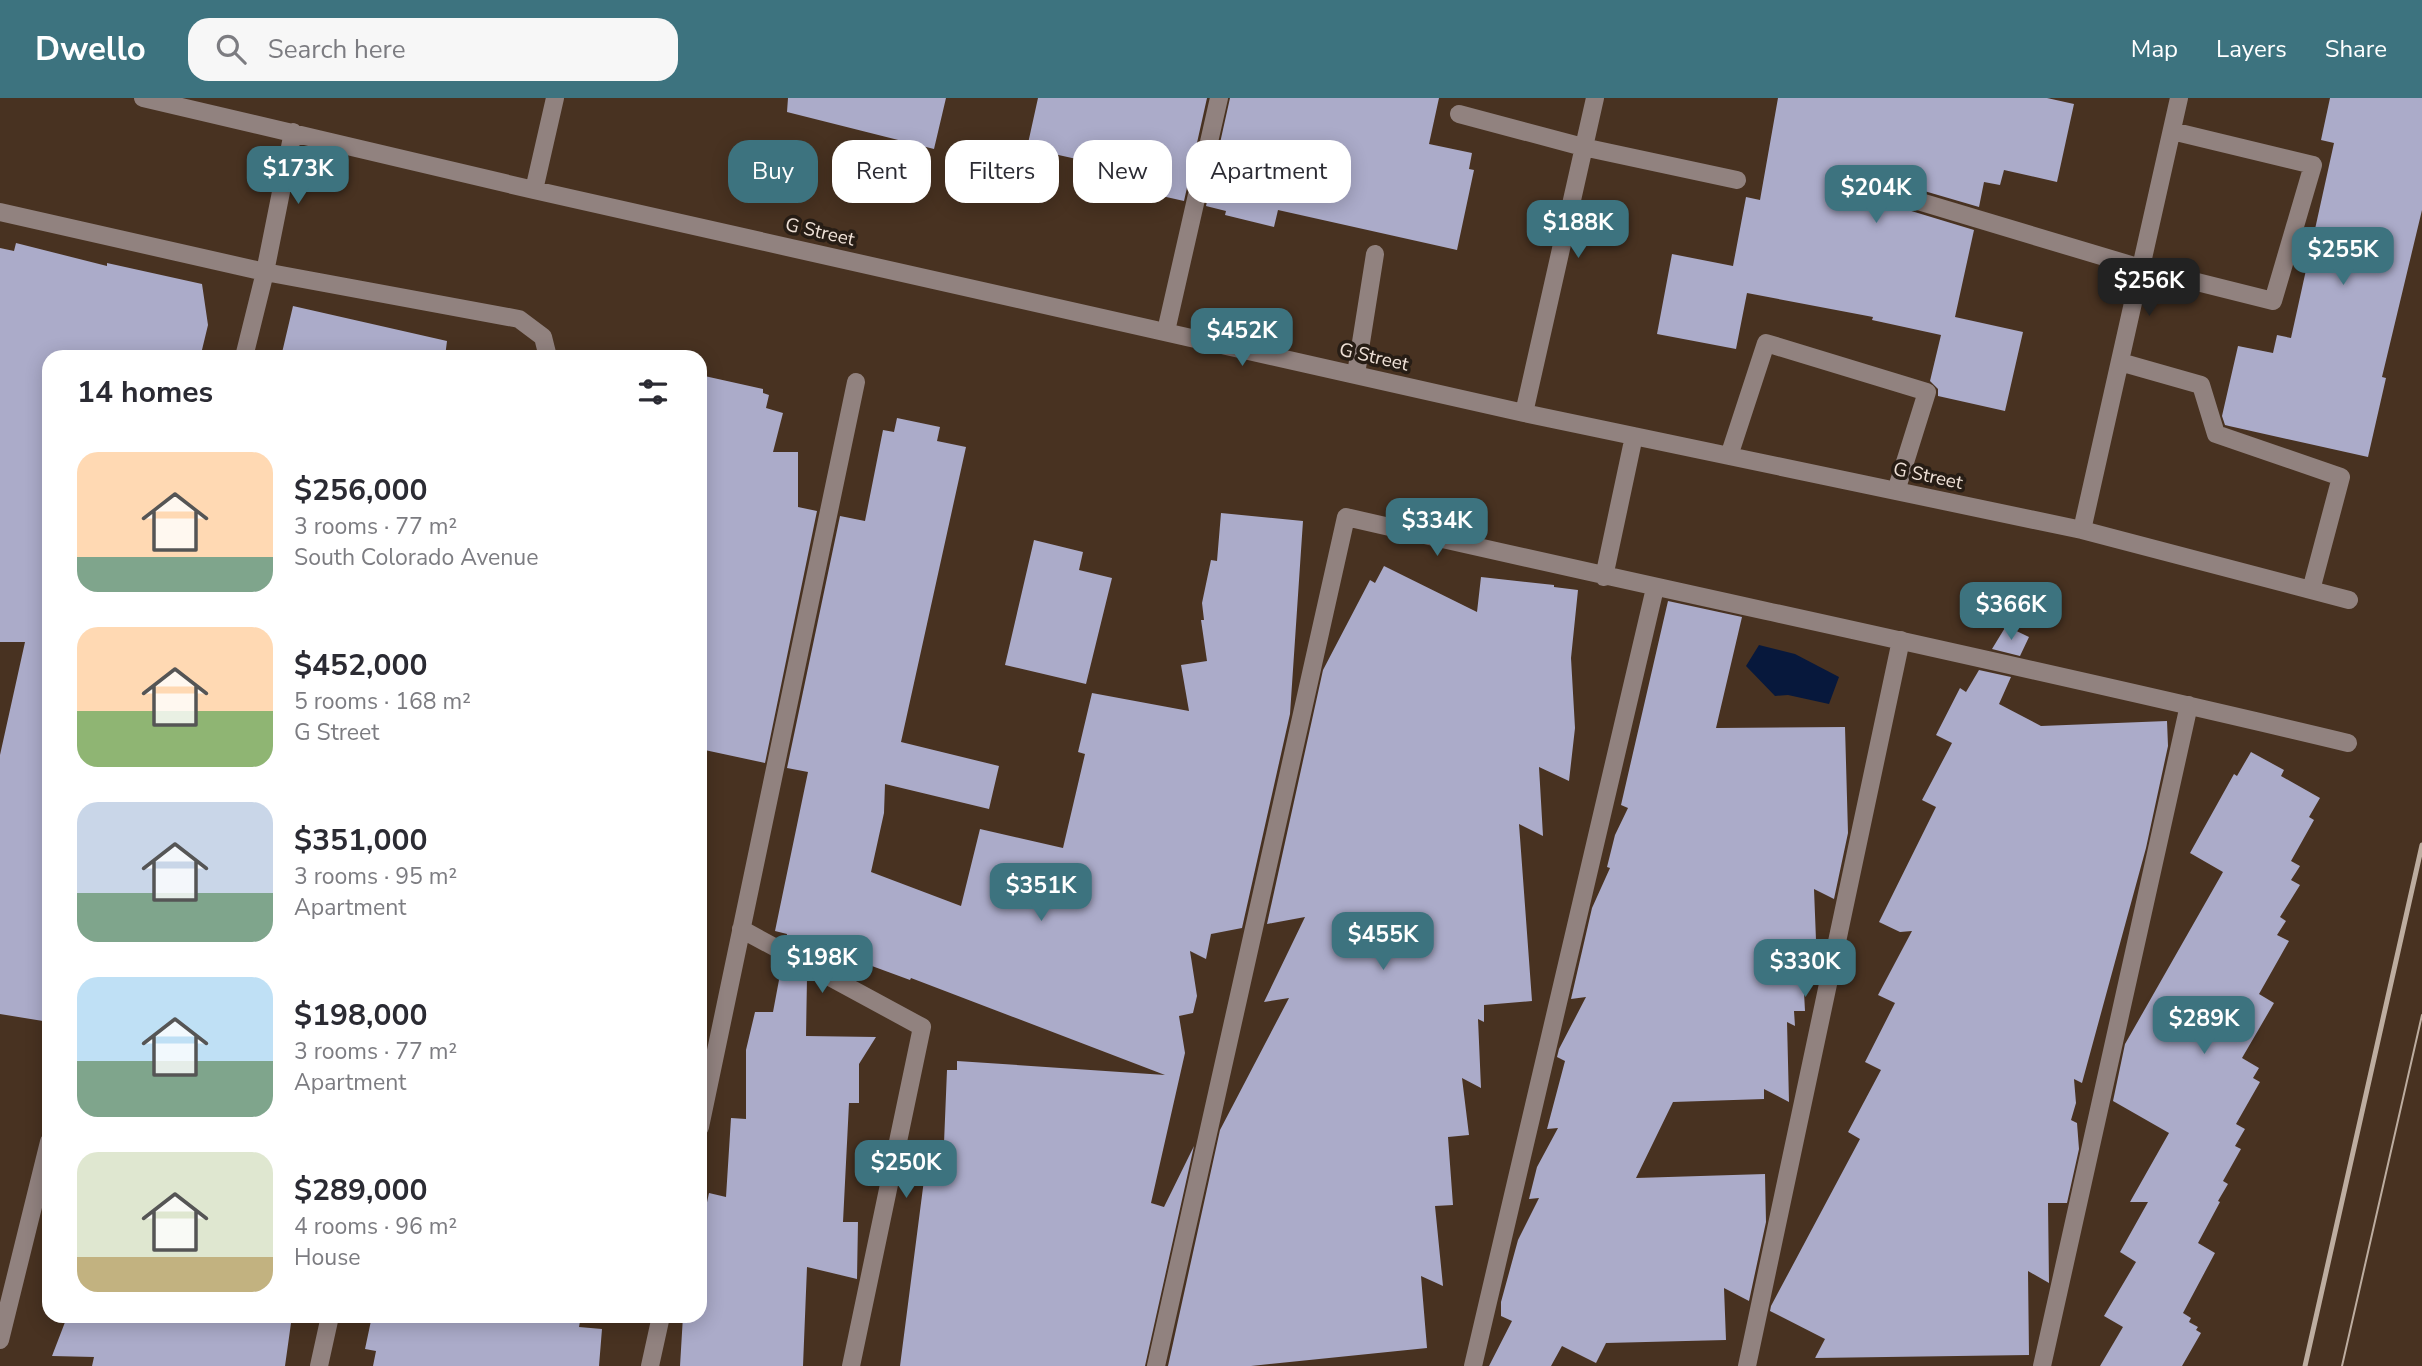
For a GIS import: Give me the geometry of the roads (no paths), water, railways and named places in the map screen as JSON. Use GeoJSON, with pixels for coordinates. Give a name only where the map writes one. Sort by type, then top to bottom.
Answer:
{"type":"FeatureCollection","features":[{"type":"Feature","properties":{"kind":"street","name":"G Street"},"geometry":{"type":"LineString","coordinates":[[143,98],[534,190],[1524,413],[2082,530],[2349,600]]}},
{"type":"Feature","properties":{"kind":"street"},"geometry":{"type":"LineString","coordinates":[[534,190],[555,98]]}},
{"type":"Feature","properties":{"kind":"street"},"geometry":{"type":"LineString","coordinates":[[1166,331],[1219,98]]}},
{"type":"Feature","properties":{"kind":"street"},"geometry":{"type":"LineString","coordinates":[[1524,413],[1595,98]]}},
{"type":"Feature","properties":{"kind":"street"},"geometry":{"type":"LineString","coordinates":[[2082,530],[2179,98]]}},
{"type":"Feature","properties":{"kind":"street"},"geometry":{"type":"LineString","coordinates":[[1459,114],[1583,147],[1737,180]]}},
{"type":"Feature","properties":{"kind":"street"},"geometry":{"type":"LineString","coordinates":[[1911,199],[2141,268],[2273,301],[2313,165],[2172,131]]}},
{"type":"Feature","properties":{"kind":"street"},"geometry":{"type":"LineString","coordinates":[[246,350],[265,272],[293,132]]}},
{"type":"Feature","properties":{"kind":"street"},"geometry":{"type":"LineString","coordinates":[[0,212],[265,272],[519,319],[542,337],[546,350]]}},
{"type":"Feature","properties":{"kind":"street"},"geometry":{"type":"LineString","coordinates":[[1356,374],[1375,254]]}},
{"type":"Feature","properties":{"kind":"street"},"geometry":{"type":"LineString","coordinates":[[1729,456],[1766,343],[1927,392],[1896,491]]}},
{"type":"Feature","properties":{"kind":"street"},"geometry":{"type":"LineString","coordinates":[[2120,362],[2202,385],[2216,434],[2341,477],[2311,590]]}},
{"type":"Feature","properties":{"kind":"street"},"geometry":{"type":"LineString","coordinates":[[707,1093],[856,382]]}},
{"type":"Feature","properties":{"kind":"street"},"geometry":{"type":"LineString","coordinates":[[1604,577],[1634,436]]}},
{"type":"Feature","properties":{"kind":"street"},"geometry":{"type":"LineString","coordinates":[[1156,1366],[1346,517],[1604,577],[1901,640],[2348,743]]}},
{"type":"Feature","properties":{"kind":"street"},"geometry":{"type":"LineString","coordinates":[[1473,1366],[1655,588]]}},
{"type":"Feature","properties":{"kind":"street"},"geometry":{"type":"LineString","coordinates":[[1747,1366],[1901,640]]}},
{"type":"Feature","properties":{"kind":"street"},"geometry":{"type":"LineString","coordinates":[[2042,1366],[2189,705]]}},
{"type":"Feature","properties":{"kind":"street"},"geometry":{"type":"LineString","coordinates":[[741,929],[922,1027],[851,1366]]}},
{"type":"Feature","properties":{"kind":"street"},"geometry":{"type":"LineString","coordinates":[[0,1339],[42,1170]]}},
{"type":"Feature","properties":{"kind":"street"},"geometry":{"type":"LineString","coordinates":[[319,1366],[328,1323]]}},
{"type":"Feature","properties":{"kind":"street"},"geometry":{"type":"LineString","coordinates":[[650,1366],[659,1323]]}},
{"type":"Feature","properties":{"kind":"water"},"geometry":{"type":"Polygon","coordinates":[[[1759,645],[1795,654],[1839,677],[1829,704],[1788,695],[1775,696],[1746,666],[1759,645]]]}},
{"type":"Feature","properties":{"kind":"tram line"},"geometry":{"type":"LineString","coordinates":[[2342,1366],[2422,1015]]}},
{"type":"Feature","properties":{"kind":"railway"},"geometry":{"type":"LineString","coordinates":[[2305,1366],[2422,845]]}}]}
